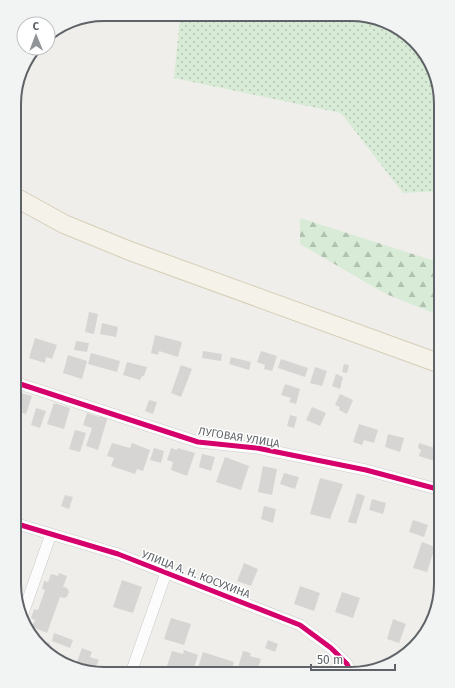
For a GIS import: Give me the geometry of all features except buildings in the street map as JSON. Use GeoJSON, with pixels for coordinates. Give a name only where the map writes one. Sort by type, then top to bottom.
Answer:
{"type":"FeatureCollection","features":[{"type":"Feature","properties":{"kind":"main road"},"geometry":{"type":"LineString","coordinates":[[21,200],[64,224],[130,251],[434,361]]}},
{"type":"Feature","properties":{"kind":"street","name":"ЛУГОВАЯ УЛИЦА"},"geometry":{"type":"LineString","coordinates":[[21,384],[198,442],[257,448],[358,468],[434,488]]}},
{"type":"Feature","properties":{"kind":"street","name":"УЛИЦА А. Н. КОСУХИНА"},"geometry":{"type":"LineString","coordinates":[[21,525],[118,554],[300,625],[331,648],[348,667]]}},
{"type":"Feature","properties":{"kind":"street"},"geometry":{"type":"LineString","coordinates":[[25,608],[51,534]]}},
{"type":"Feature","properties":{"kind":"street"},"geometry":{"type":"LineString","coordinates":[[132,667],[166,573]]}},
{"type":"Feature","properties":{"kind":"green space"},"geometry":{"type":"Polygon","coordinates":[[[180,21],[351,21],[383,27],[402,38],[410,45],[423,62],[428,72],[434,104],[434,191],[403,193],[341,113],[174,78],[180,21]]]}},
{"type":"Feature","properties":{"kind":"green space"},"geometry":{"type":"Polygon","coordinates":[[[300,218],[434,261],[434,313],[386,294],[300,244],[300,218]]]}},
{"type":"Feature","properties":{"kind":"cycle path"},"geometry":{"type":"LineString","coordinates":[[21,384],[198,442],[257,448],[366,470],[434,488]]}},
{"type":"Feature","properties":{"kind":"cycle path"},"geometry":{"type":"LineString","coordinates":[[21,525],[118,554],[300,625],[331,648],[348,667]]}}]}
